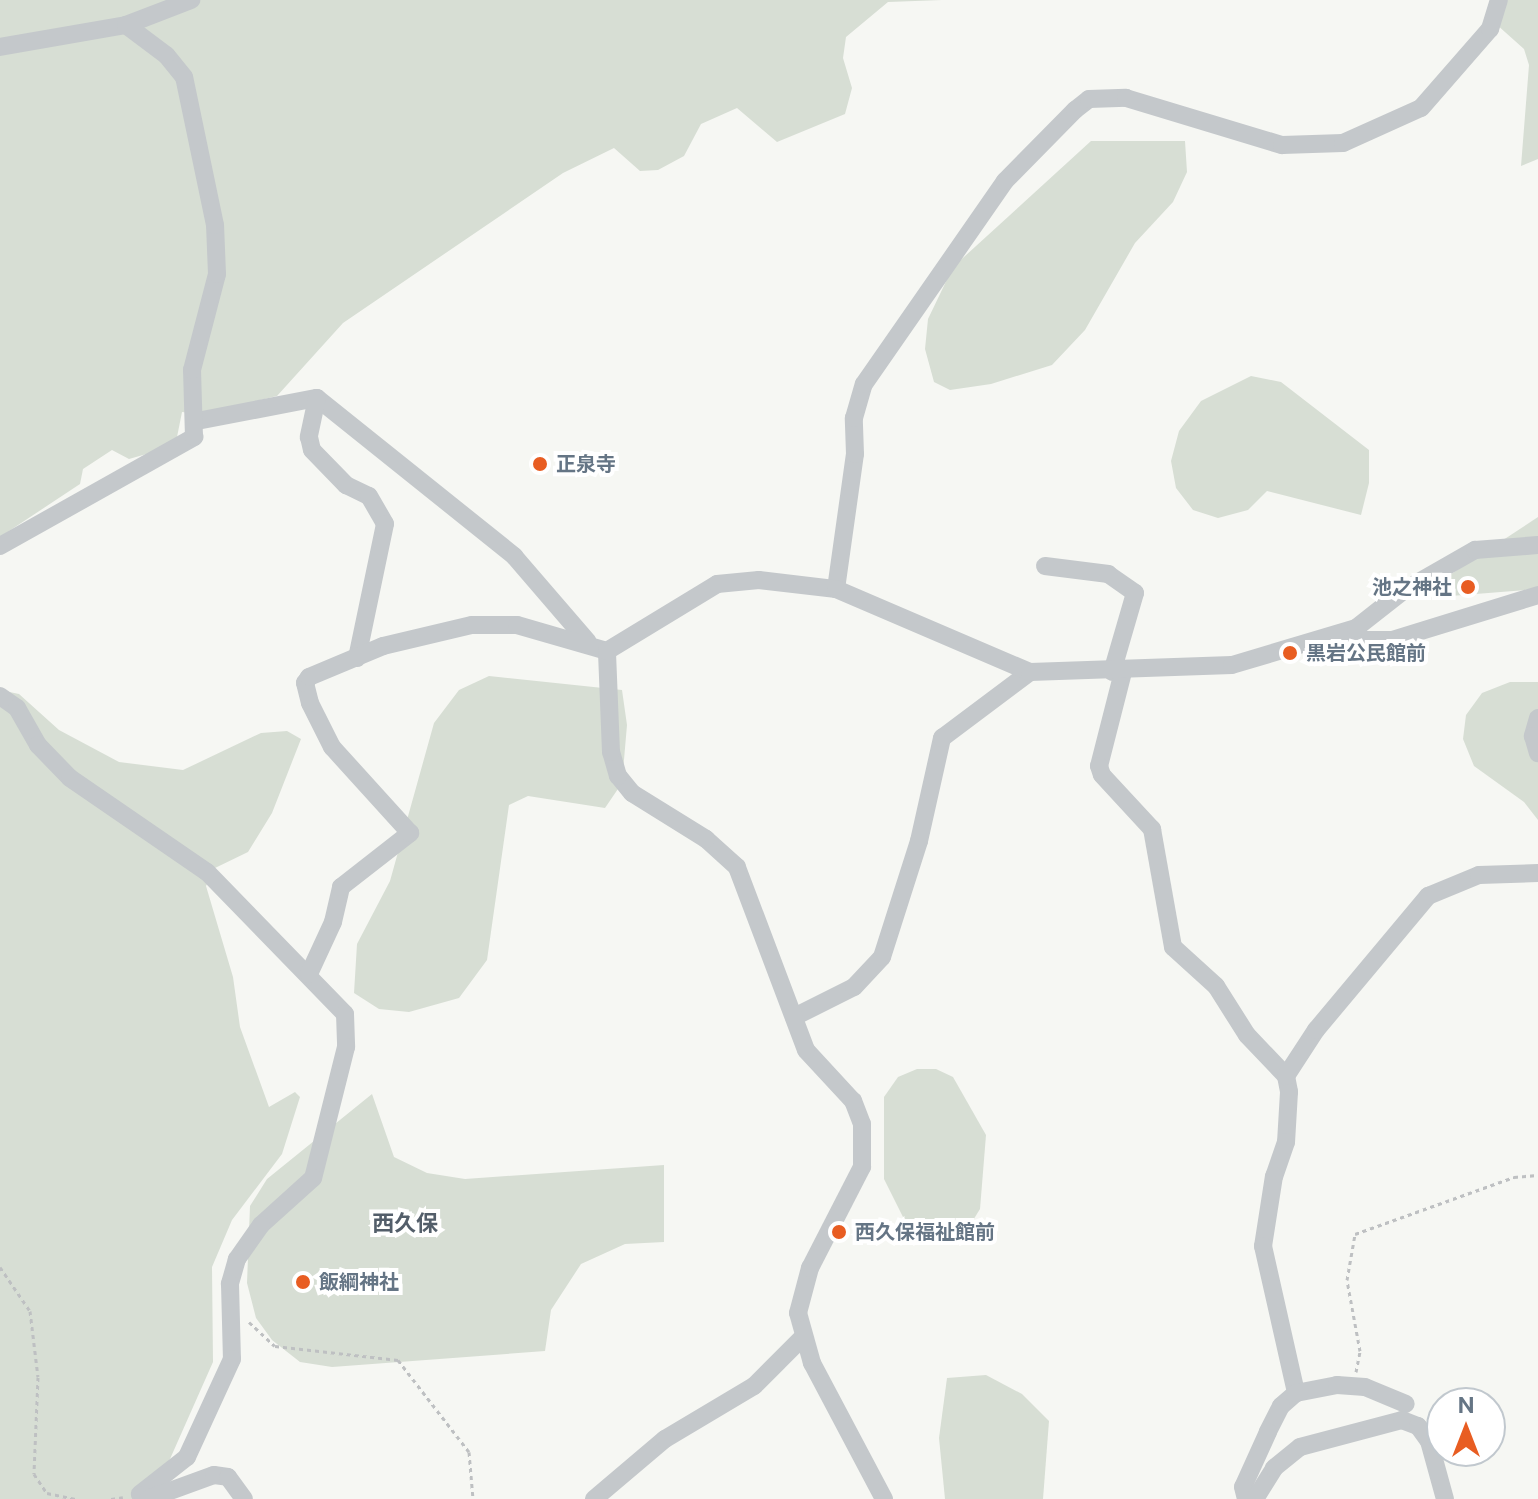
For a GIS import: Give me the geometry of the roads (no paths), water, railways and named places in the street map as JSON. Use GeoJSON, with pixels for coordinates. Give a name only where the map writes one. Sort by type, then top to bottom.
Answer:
{"type":"FeatureCollection","features":[{"type":"Feature","properties":{"kind":"street"},"geometry":{"type":"LineString","coordinates":[[0,47],[126,25],[191,0]]}},
{"type":"Feature","properties":{"kind":"street"},"geometry":{"type":"LineString","coordinates":[[836,589],[855,454],[854,418],[864,384],[1005,181],[1075,110],[1089,99],[1126,98],[1282,145],[1343,143],[1421,108],[1490,29],[1499,0]]}},
{"type":"Feature","properties":{"kind":"street"},"geometry":{"type":"LineString","coordinates":[[0,546],[194,437],[197,421],[192,370],[217,274],[215,225],[184,77],[166,55],[126,25]]}},
{"type":"Feature","properties":{"kind":"street"},"geometry":{"type":"LineString","coordinates":[[197,421],[317,398],[514,556],[588,642]]}},
{"type":"Feature","properties":{"kind":"street"},"geometry":{"type":"LineString","coordinates":[[317,398],[309,437],[312,450],[346,485],[369,496],[385,524],[357,658]]}},
{"type":"Feature","properties":{"kind":"street"},"geometry":{"type":"LineString","coordinates":[[607,651],[717,584],[759,580],[836,589],[1030,672],[1117,672],[1232,665],[1326,640],[1356,628],[1403,591],[1475,550],[1538,545]]}},
{"type":"Feature","properties":{"kind":"street"},"geometry":{"type":"LineString","coordinates":[[1045,566],[1108,574],[1135,593],[1099,766],[1102,775],[1152,829],[1173,947],[1216,986],[1247,1035],[1286,1076]]}},
{"type":"Feature","properties":{"kind":"street"},"geometry":{"type":"LineString","coordinates":[[1326,640],[1392,640],[1538,595]]}},
{"type":"Feature","properties":{"kind":"street"},"geometry":{"type":"LineString","coordinates":[[309,974],[333,922],[341,887],[410,833],[342,761],[305,690],[309,677],[424,634],[472,625],[517,625],[588,642],[607,651]]}},
{"type":"Feature","properties":{"kind":"street"},"geometry":{"type":"LineString","coordinates":[[607,651],[611,752],[618,776],[632,793],[706,839],[737,867],[811,1059],[853,1101],[866,1139],[862,1167],[801,1290],[802,1338],[884,1499]]}},
{"type":"Feature","properties":{"kind":"street"},"geometry":{"type":"LineString","coordinates":[[794,1017],[854,987],[882,957],[919,841],[942,738],[954,724],[1030,672]]}},
{"type":"Feature","properties":{"kind":"street"},"geometry":{"type":"LineString","coordinates":[[0,696],[17,708],[38,745],[70,778],[207,872],[339,1005],[347,1026],[345,1056],[317,1170],[305,1188],[261,1225],[237,1259],[230,1284],[232,1359],[187,1457],[140,1494],[148,1499],[214,1475],[228,1477],[244,1499]]}},
{"type":"Feature","properties":{"kind":"street"},"geometry":{"type":"LineString","coordinates":[[1538,718],[1533,736],[1538,753]]}},
{"type":"Feature","properties":{"kind":"street"},"geometry":{"type":"LineString","coordinates":[[1296,1393],[1263,1246],[1274,1176],[1288,1132],[1286,1076],[1316,1030],[1428,896],[1479,875],[1538,873]]}},
{"type":"Feature","properties":{"kind":"street"},"geometry":{"type":"LineString","coordinates":[[594,1499],[665,1439],[754,1386],[802,1338]]}},
{"type":"Feature","properties":{"kind":"street"},"geometry":{"type":"LineString","coordinates":[[1246,1499],[1243,1487],[1268,1432],[1281,1406],[1296,1393],[1349,1386],[1389,1393],[1406,1404]]}},
{"type":"Feature","properties":{"kind":"street"},"geometry":{"type":"LineString","coordinates":[[1255,1499],[1274,1468],[1300,1447],[1402,1420],[1418,1426],[1429,1441],[1445,1499]]}},
{"type":"Feature","properties":{"kind":"place","name":"正泉寺"},"geometry":{"type":"Point","coordinates":[540,464]}},
{"type":"Feature","properties":{"kind":"place","name":"池之神社"},"geometry":{"type":"Point","coordinates":[1468,587]}},
{"type":"Feature","properties":{"kind":"place","name":"黒岩公民館前"},"geometry":{"type":"Point","coordinates":[1290,653]}},
{"type":"Feature","properties":{"kind":"place","name":"西久保福祉館前"},"geometry":{"type":"Point","coordinates":[839,1232]}},
{"type":"Feature","properties":{"kind":"place","name":"飯綱神社"},"geometry":{"type":"Point","coordinates":[303,1282]}},
{"type":"Feature","properties":{"kind":"district","name":"西久保"},"geometry":{"type":"Point","coordinates":[405,1224]}}]}
